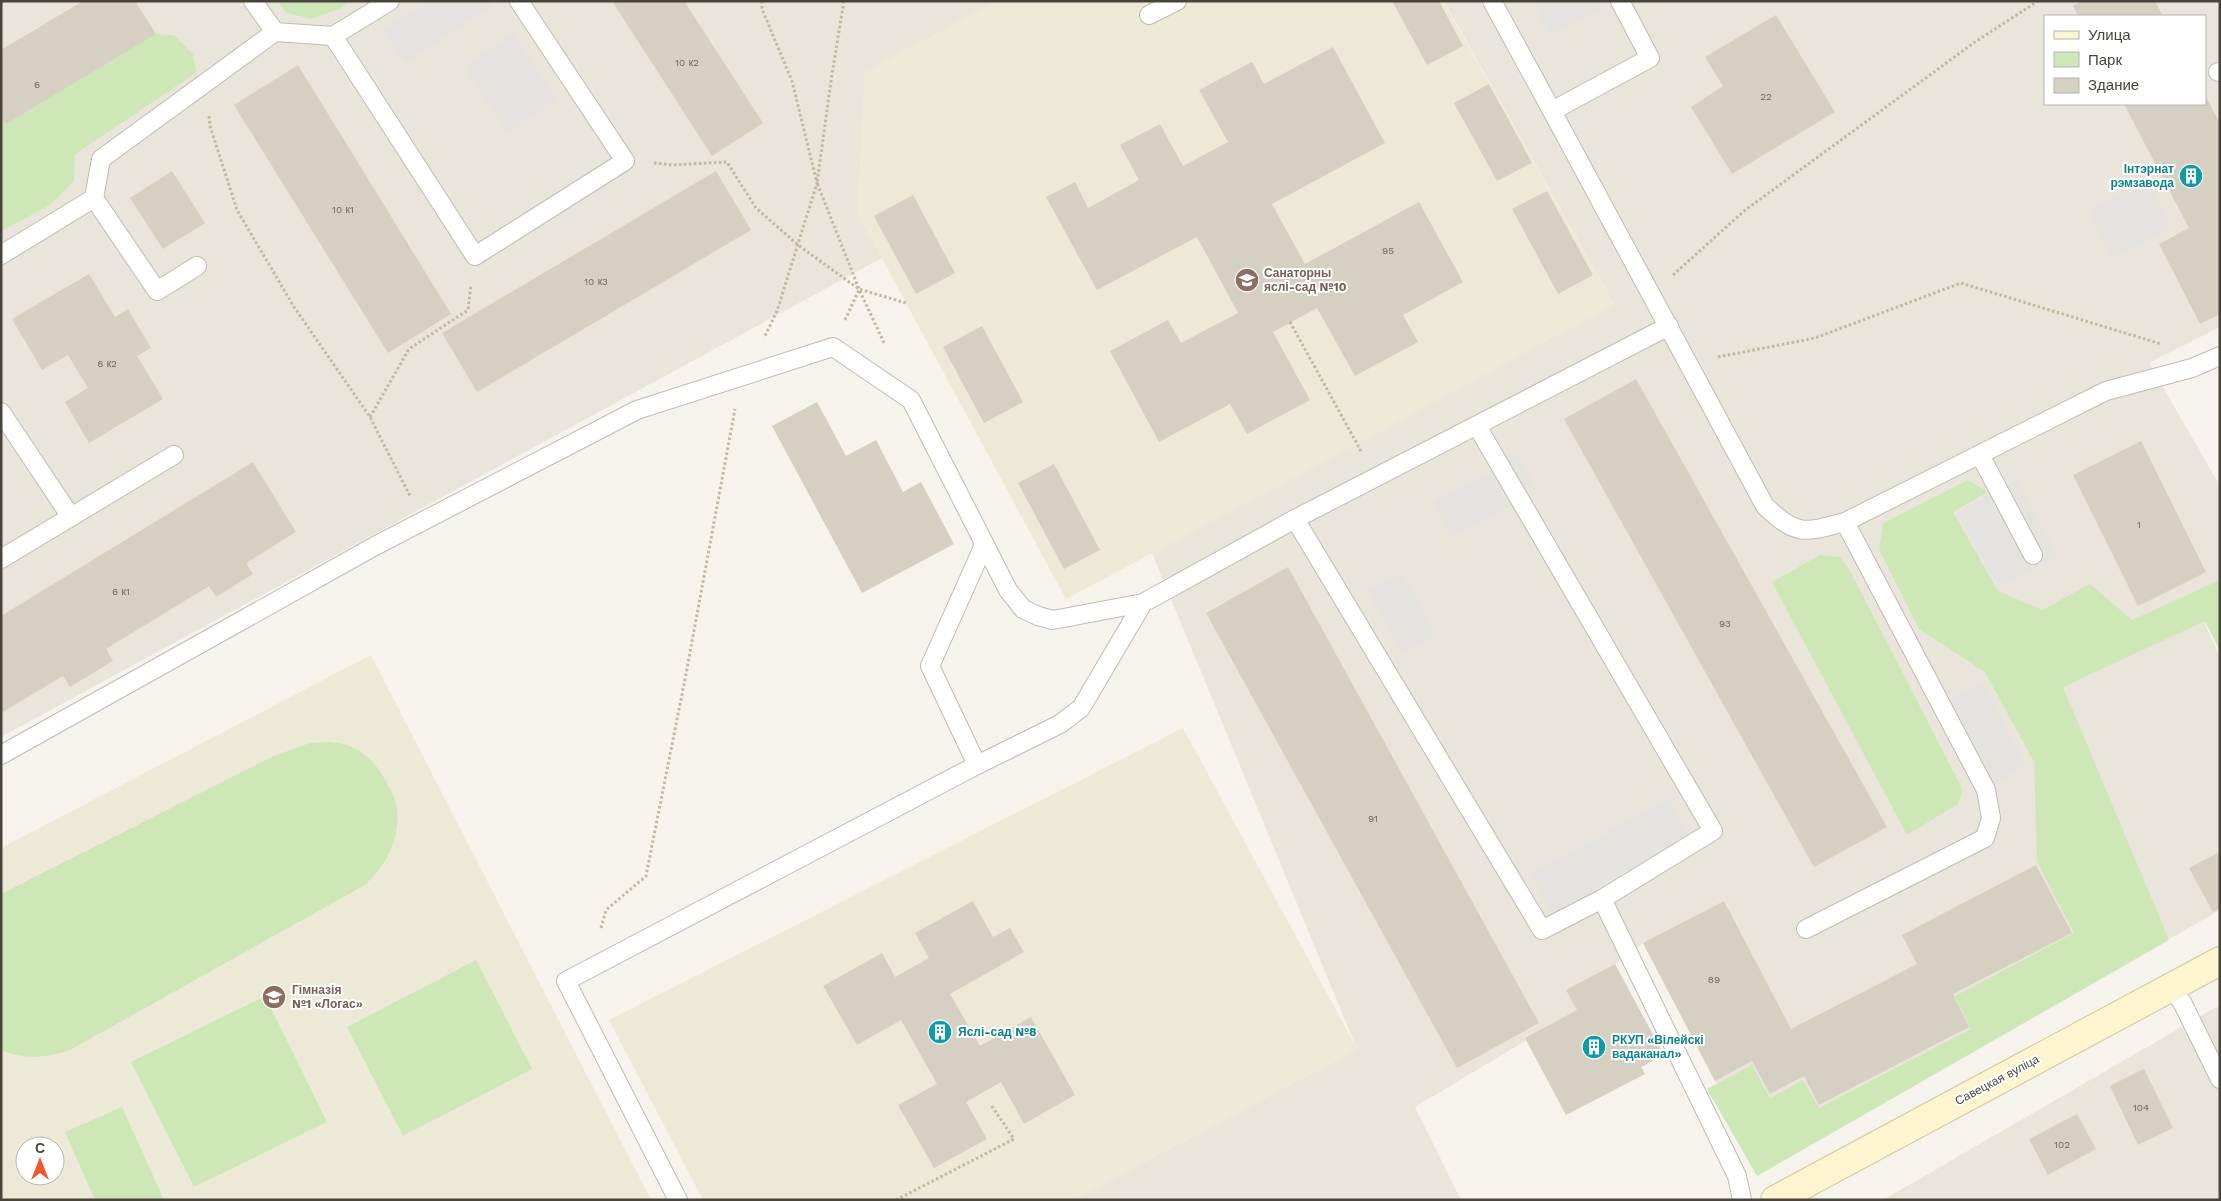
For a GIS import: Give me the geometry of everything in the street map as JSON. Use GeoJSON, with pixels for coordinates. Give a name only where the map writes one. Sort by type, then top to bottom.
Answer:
{"type":"FeatureCollection","features":[{"type":"Feature","properties":{"kind":"street","name":"Савецкая вуліца"},"geometry":{"type":"LineString","coordinates":[[1775,1200],[2220,961]]}},
{"type":"Feature","properties":{"kind":"lane"},"geometry":{"type":"LineString","coordinates":[[253,1],[276,32]]}},
{"type":"Feature","properties":{"kind":"lane"},"geometry":{"type":"LineString","coordinates":[[197,266],[157,291],[94,198],[101,159],[276,32],[333,36],[390,1]]}},
{"type":"Feature","properties":{"kind":"lane"},"geometry":{"type":"LineString","coordinates":[[333,36],[475,256],[625,161],[519,1]]}},
{"type":"Feature","properties":{"kind":"lane"},"geometry":{"type":"LineString","coordinates":[[1149,15],[1177,1]]}},
{"type":"Feature","properties":{"kind":"lane"},"geometry":{"type":"LineString","coordinates":[[1492,1],[1765,506],[1780,521],[1797,529],[1809,531],[1844,522],[2106,391],[2192,368],[2220,356]]}},
{"type":"Feature","properties":{"kind":"lane"},"geometry":{"type":"LineString","coordinates":[[1552,111],[1650,58],[1620,1]]}},
{"type":"Feature","properties":{"kind":"lane"},"geometry":{"type":"LineString","coordinates":[[1,255],[94,198]]}},
{"type":"Feature","properties":{"kind":"lane"},"geometry":{"type":"LineString","coordinates":[[1,755],[422,521],[637,410],[833,347],[911,400],[1008,590],[1023,609],[1038,616],[1054,620],[1143,603],[1295,519],[1669,326]]}},
{"type":"Feature","properties":{"kind":"lane"},"geometry":{"type":"LineString","coordinates":[[1,412],[71,517]]}},
{"type":"Feature","properties":{"kind":"lane"},"geometry":{"type":"LineString","coordinates":[[1295,519],[1542,930],[1602,899],[1713,831],[1477,426]]}},
{"type":"Feature","properties":{"kind":"lane"},"geometry":{"type":"LineString","coordinates":[[1,559],[174,455]]}},
{"type":"Feature","properties":{"kind":"lane"},"geometry":{"type":"LineString","coordinates":[[1980,455],[2033,555]]}},
{"type":"Feature","properties":{"kind":"lane"},"geometry":{"type":"LineString","coordinates":[[1806,929],[1985,838],[1991,818],[1986,790],[1844,522]]}},
{"type":"Feature","properties":{"kind":"lane"},"geometry":{"type":"LineString","coordinates":[[977,765],[930,666],[984,545]]}},
{"type":"Feature","properties":{"kind":"lane"},"geometry":{"type":"LineString","coordinates":[[678,1200],[566,981],[977,765],[1060,724],[1081,708],[1143,603]]}},
{"type":"Feature","properties":{"kind":"lane"},"geometry":{"type":"LineString","coordinates":[[1602,899],[1737,1176],[1742,1200]]}},
{"type":"Feature","properties":{"kind":"lane"},"geometry":{"type":"LineString","coordinates":[[2172,986],[2183,1004],[2220,1079]]}},
{"type":"Feature","properties":{"kind":"path"},"geometry":{"type":"LineString","coordinates":[[762,1],[762,10],[792,81],[818,183],[860,289],[887,349]]}},
{"type":"Feature","properties":{"kind":"path"},"geometry":{"type":"LineString","coordinates":[[589,969],[606,910],[646,876],[738,395],[745,376],[777,311],[818,183],[832,74],[844,1]]}},
{"type":"Feature","properties":{"kind":"path"},"geometry":{"type":"LineString","coordinates":[[1652,295],[1744,211],[1975,42],[2038,1]]}},
{"type":"Feature","properties":{"kind":"path"},"geometry":{"type":"LineString","coordinates":[[205,84],[210,126],[236,210],[294,307],[370,417],[422,521]]}},
{"type":"Feature","properties":{"kind":"path"},"geometry":{"type":"LineString","coordinates":[[625,161],[672,165],[727,162],[756,208],[798,245],[860,289],[906,303]]}},
{"type":"Feature","properties":{"kind":"path"},"geometry":{"type":"LineString","coordinates":[[370,417],[409,349],[468,310],[475,256]]}},
{"type":"Feature","properties":{"kind":"path"},"geometry":{"type":"LineString","coordinates":[[1688,363],[1816,338],[1961,283],[2164,345]]}},
{"type":"Feature","properties":{"kind":"path"},"geometry":{"type":"LineString","coordinates":[[1290,322],[1376,477]]}},
{"type":"Feature","properties":{"kind":"path"},"geometry":{"type":"LineString","coordinates":[[896,1200],[1014,1139],[991,1105]]}},
{"type":"Feature","properties":{"kind":"shaded area"},"geometry":{"type":"Polygon","coordinates":[[[1,1],[997,1],[865,73],[858,214],[882,258],[1,737],[1,1]]]}},
{"type":"Feature","properties":{"kind":"shaded area"},"geometry":{"type":"Polygon","coordinates":[[[427,1],[494,1],[495,4],[405,63],[383,30],[427,1]]]}},
{"type":"Feature","properties":{"kind":"shaded area","name":"Санаторны яслі-сад №10"},"geometry":{"type":"Polygon","coordinates":[[[997,1],[1443,1],[1614,304],[1335,456],[1066,599],[858,214],[865,72],[997,1]]]}},
{"type":"Feature","properties":{"kind":"shaded area"},"geometry":{"type":"Polygon","coordinates":[[[1444,1],[2220,1],[2220,327],[2149,363],[2220,486],[2220,618],[2205,624],[2220,657],[2220,910],[2171,938],[1754,1143],[1715,1081],[1643,943],[1615,964],[1567,990],[1577,1010],[1415,1107],[1461,1200],[1073,1200],[1357,1049],[1152,553],[1614,304],[1444,1]]]}},
{"type":"Feature","properties":{"kind":"shaded area"},"geometry":{"type":"Polygon","coordinates":[[[1532,1],[1614,1],[1549,34],[1532,1]]]}},
{"type":"Feature","properties":{"kind":"shaded area"},"geometry":{"type":"Polygon","coordinates":[[[513,34],[557,99],[508,132],[464,67],[513,34]]]}},
{"type":"Feature","properties":{"kind":"shaded area"},"geometry":{"type":"Polygon","coordinates":[[[2146,181],[2171,227],[2113,259],[2088,211],[2146,181]]]}},
{"type":"Feature","properties":{"kind":"shaded area"},"geometry":{"type":"Polygon","coordinates":[[[1519,456],[1538,492],[1452,537],[1433,501],[1519,456]]]}},
{"type":"Feature","properties":{"kind":"shaded area"},"geometry":{"type":"Polygon","coordinates":[[[2016,480],[2058,555],[1999,588],[1957,513],[2016,480]]]}},
{"type":"Feature","properties":{"kind":"shaded area"},"geometry":{"type":"Polygon","coordinates":[[[1401,572],[1436,634],[1403,653],[1367,591],[1401,572]]]}},
{"type":"Feature","properties":{"kind":"shaded area","name":"Гімназія №1 «Логас»"},"geometry":{"type":"Polygon","coordinates":[[[371,655],[651,1200],[4,1200],[1,1195],[1,848],[371,655]]]}},
{"type":"Feature","properties":{"kind":"shaded area"},"geometry":{"type":"Polygon","coordinates":[[[1982,683],[2026,764],[1986,790],[1940,702],[1982,683]]]}},
{"type":"Feature","properties":{"kind":"shaded area"},"geometry":{"type":"Polygon","coordinates":[[[1183,728],[1357,1049],[1073,1200],[703,1200],[609,1020],[1183,728]]]}},
{"type":"Feature","properties":{"kind":"shaded area"},"geometry":{"type":"Polygon","coordinates":[[[1668,798],[1689,836],[1552,912],[1531,875],[1668,798]]]}},
{"type":"Feature","properties":{"kind":"shaded area"},"geometry":{"type":"Polygon","coordinates":[[[2220,1005],[2220,1200],[1883,1200],[2204,1014],[2220,1005]]]}},
{"type":"Feature","properties":{"kind":"green space"},"geometry":{"type":"Polygon","coordinates":[[[278,1],[351,1],[339,9],[310,19],[285,12],[278,1]]]}},
{"type":"Feature","properties":{"kind":"green space"},"geometry":{"type":"Polygon","coordinates":[[[156,34],[174,35],[193,54],[196,73],[75,154],[74,181],[50,205],[1,231],[1,117],[6,124],[156,34]]]}},
{"type":"Feature","properties":{"kind":"green space"},"geometry":{"type":"Polygon","coordinates":[[[1968,480],[1987,492],[1953,512],[1998,591],[2042,610],[2090,584],[2132,620],[2220,580],[2220,651],[2205,621],[2063,687],[2169,940],[1757,1176],[1707,1089],[1752,1065],[1770,1098],[1803,1080],[1819,1108],[1971,1029],[1955,996],[2074,933],[2037,861],[2034,762],[1985,672],[1919,629],[1879,550],[1883,523],[1968,480]]]}},
{"type":"Feature","properties":{"kind":"green space"},"geometry":{"type":"Polygon","coordinates":[[[1820,555],[1840,557],[1849,569],[1963,790],[1958,804],[1907,835],[1772,582],[1820,555]]]}},
{"type":"Feature","properties":{"kind":"green space"},"geometry":{"type":"Polygon","coordinates":[[[330,742],[354,748],[369,758],[383,776],[395,801],[398,816],[395,839],[391,850],[379,870],[363,886],[70,1050],[52,1055],[27,1057],[1,1050],[1,894],[274,756],[310,743],[330,742]]]}},
{"type":"Feature","properties":{"kind":"green space"},"geometry":{"type":"Polygon","coordinates":[[[476,960],[532,1069],[403,1136],[347,1027],[476,960]]]}},
{"type":"Feature","properties":{"kind":"green space"},"geometry":{"type":"Polygon","coordinates":[[[265,996],[327,1122],[194,1187],[131,1062],[265,996]]]}},
{"type":"Feature","properties":{"kind":"green space"},"geometry":{"type":"Polygon","coordinates":[[[122,1107],[164,1200],[95,1200],[65,1132],[122,1107]]]}},
{"type":"Feature","properties":{"kind":"building"},"geometry":{"type":"Polygon","coordinates":[[[83,1],[135,1],[156,34],[6,124],[1,117],[1,50],[83,1]]]}},
{"type":"Feature","properties":{"kind":"building"},"geometry":{"type":"Polygon","coordinates":[[[612,1],[684,1],[763,123],[712,156],[612,1]]]}},
{"type":"Feature","properties":{"kind":"building"},"geometry":{"type":"Polygon","coordinates":[[[1392,1],[1439,1],[1463,46],[1427,65],[1392,1]]]}},
{"type":"Feature","properties":{"kind":"building"},"geometry":{"type":"Polygon","coordinates":[[[2081,1],[2155,1],[2162,15],[2078,15],[2073,6],[2081,1]]]}},
{"type":"Feature","properties":{"kind":"building"},"geometry":{"type":"Polygon","coordinates":[[[1776,15],[1835,112],[1732,174],[1691,107],[1723,86],[1705,57],[1776,15]]]}},
{"type":"Feature","properties":{"kind":"building","name":"Санаторны яслі-сад №10"},"geometry":{"type":"Polygon","coordinates":[[[1333,47],[1385,143],[1272,204],[1305,264],[1419,202],[1463,282],[1403,315],[1418,342],[1355,376],[1317,308],[1273,332],[1310,400],[1247,434],[1230,404],[1159,442],[1110,351],[1168,320],[1181,343],[1238,313],[1197,237],[1097,290],[1046,197],[1075,182],[1088,208],[1139,180],[1120,145],[1160,124],[1183,166],[1228,142],[1199,90],[1252,62],[1264,84],[1333,47]]]}},
{"type":"Feature","properties":{"kind":"building"},"geometry":{"type":"Polygon","coordinates":[[[298,65],[451,314],[388,353],[234,105],[298,65]]]}},
{"type":"Feature","properties":{"kind":"building"},"geometry":{"type":"Polygon","coordinates":[[[1489,84],[1532,163],[1497,181],[1454,103],[1489,84]]]}},
{"type":"Feature","properties":{"kind":"building","name":"Інтэрнат рэмзавода"},"geometry":{"type":"Polygon","coordinates":[[[2206,97],[2220,124],[2220,314],[2200,324],[2159,244],[2189,228],[2125,105],[2206,105],[2206,97]]]}},
{"type":"Feature","properties":{"kind":"building"},"geometry":{"type":"Polygon","coordinates":[[[172,171],[205,223],[163,249],[130,198],[172,171]]]}},
{"type":"Feature","properties":{"kind":"building"},"geometry":{"type":"Polygon","coordinates":[[[716,171],[751,230],[477,392],[442,333],[716,171]]]}},
{"type":"Feature","properties":{"kind":"building"},"geometry":{"type":"Polygon","coordinates":[[[1547,191],[1593,275],[1558,294],[1512,209],[1547,191]]]}},
{"type":"Feature","properties":{"kind":"building"},"geometry":{"type":"Polygon","coordinates":[[[913,195],[955,273],[916,294],[874,216],[913,195]]]}},
{"type":"Feature","properties":{"kind":"building"},"geometry":{"type":"Polygon","coordinates":[[[89,274],[115,317],[128,309],[151,348],[137,356],[163,399],[89,443],[65,402],[88,388],[68,355],[42,370],[12,319],[89,274]]]}},
{"type":"Feature","properties":{"kind":"building"},"geometry":{"type":"Polygon","coordinates":[[[982,326],[1023,402],[984,423],[943,347],[982,326]]]}},
{"type":"Feature","properties":{"kind":"building"},"geometry":{"type":"Polygon","coordinates":[[[1636,379],[1887,827],[1814,867],[1564,419],[1636,379]]]}},
{"type":"Feature","properties":{"kind":"building"},"geometry":{"type":"Polygon","coordinates":[[[817,402],[846,456],[876,440],[903,492],[921,482],[954,544],[862,593],[772,426],[817,402]]]}},
{"type":"Feature","properties":{"kind":"building"},"geometry":{"type":"Polygon","coordinates":[[[2141,441],[2206,572],[2138,606],[2073,475],[2141,441]]]}},
{"type":"Feature","properties":{"kind":"building"},"geometry":{"type":"Polygon","coordinates":[[[253,462],[296,532],[246,563],[253,574],[216,597],[209,586],[106,649],[113,661],[70,687],[63,676],[1,713],[1,616],[253,462]]]}},
{"type":"Feature","properties":{"kind":"building"},"geometry":{"type":"Polygon","coordinates":[[[1054,464],[1100,550],[1064,569],[1018,483],[1054,464]]]}},
{"type":"Feature","properties":{"kind":"building"},"geometry":{"type":"Polygon","coordinates":[[[1288,567],[1539,1023],[1457,1068],[1206,613],[1288,567]]]}},
{"type":"Feature","properties":{"kind":"building"},"geometry":{"type":"Polygon","coordinates":[[[2220,852],[2220,908],[2213,912],[2189,868],[2220,852]]]}},
{"type":"Feature","properties":{"kind":"building"},"geometry":{"type":"Polygon","coordinates":[[[2036,865],[2072,933],[1953,994],[1969,1027],[1819,1105],[1804,1076],[1770,1094],[1752,1061],[1715,1081],[1643,943],[1724,901],[1791,1029],[1917,964],[1902,935],[2036,865]]]}},
{"type":"Feature","properties":{"kind":"building","name":"Яслі-сад №8"},"geometry":{"type":"Polygon","coordinates":[[[973,901],[993,937],[1010,928],[1024,952],[950,994],[980,1046],[1031,1017],[1075,1095],[1024,1124],[1001,1082],[966,1102],[987,1139],[934,1168],[898,1105],[937,1084],[901,1020],[857,1045],[823,986],[882,953],[895,977],[929,958],[915,933],[973,901]]]}},
{"type":"Feature","properties":{"kind":"building","name":"РКУП «Вілейскі вадаканал»"},"geometry":{"type":"Polygon","coordinates":[[[1615,964],[1664,1055],[1641,1067],[1645,1074],[1566,1115],[1525,1038],[1577,1010],[1566,990],[1615,964]]]}},
{"type":"Feature","properties":{"kind":"building"},"geometry":{"type":"Polygon","coordinates":[[[2144,1069],[2173,1128],[2138,1145],[2110,1086],[2144,1069]]]}},
{"type":"Feature","properties":{"kind":"building"},"geometry":{"type":"Polygon","coordinates":[[[2077,1114],[2096,1149],[2048,1175],[2029,1139],[2077,1114]]]}},
{"type":"Feature","properties":{"kind":"place","name":"Інтэрнат рэмзавода"},"geometry":{"type":"Point","coordinates":[2191,176]}},
{"type":"Feature","properties":{"kind":"place","name":"Санаторны яслі-сад №10"},"geometry":{"type":"Point","coordinates":[1247,280]}},
{"type":"Feature","properties":{"kind":"place","name":"Гімназія №1 «Логас»"},"geometry":{"type":"Point","coordinates":[274,997]}},
{"type":"Feature","properties":{"kind":"place","name":"Яслі-сад №8"},"geometry":{"type":"Point","coordinates":[940,1032]}},
{"type":"Feature","properties":{"kind":"place","name":"РКУП «Вілейскі вадаканал»"},"geometry":{"type":"Point","coordinates":[1594,1047]}}]}
